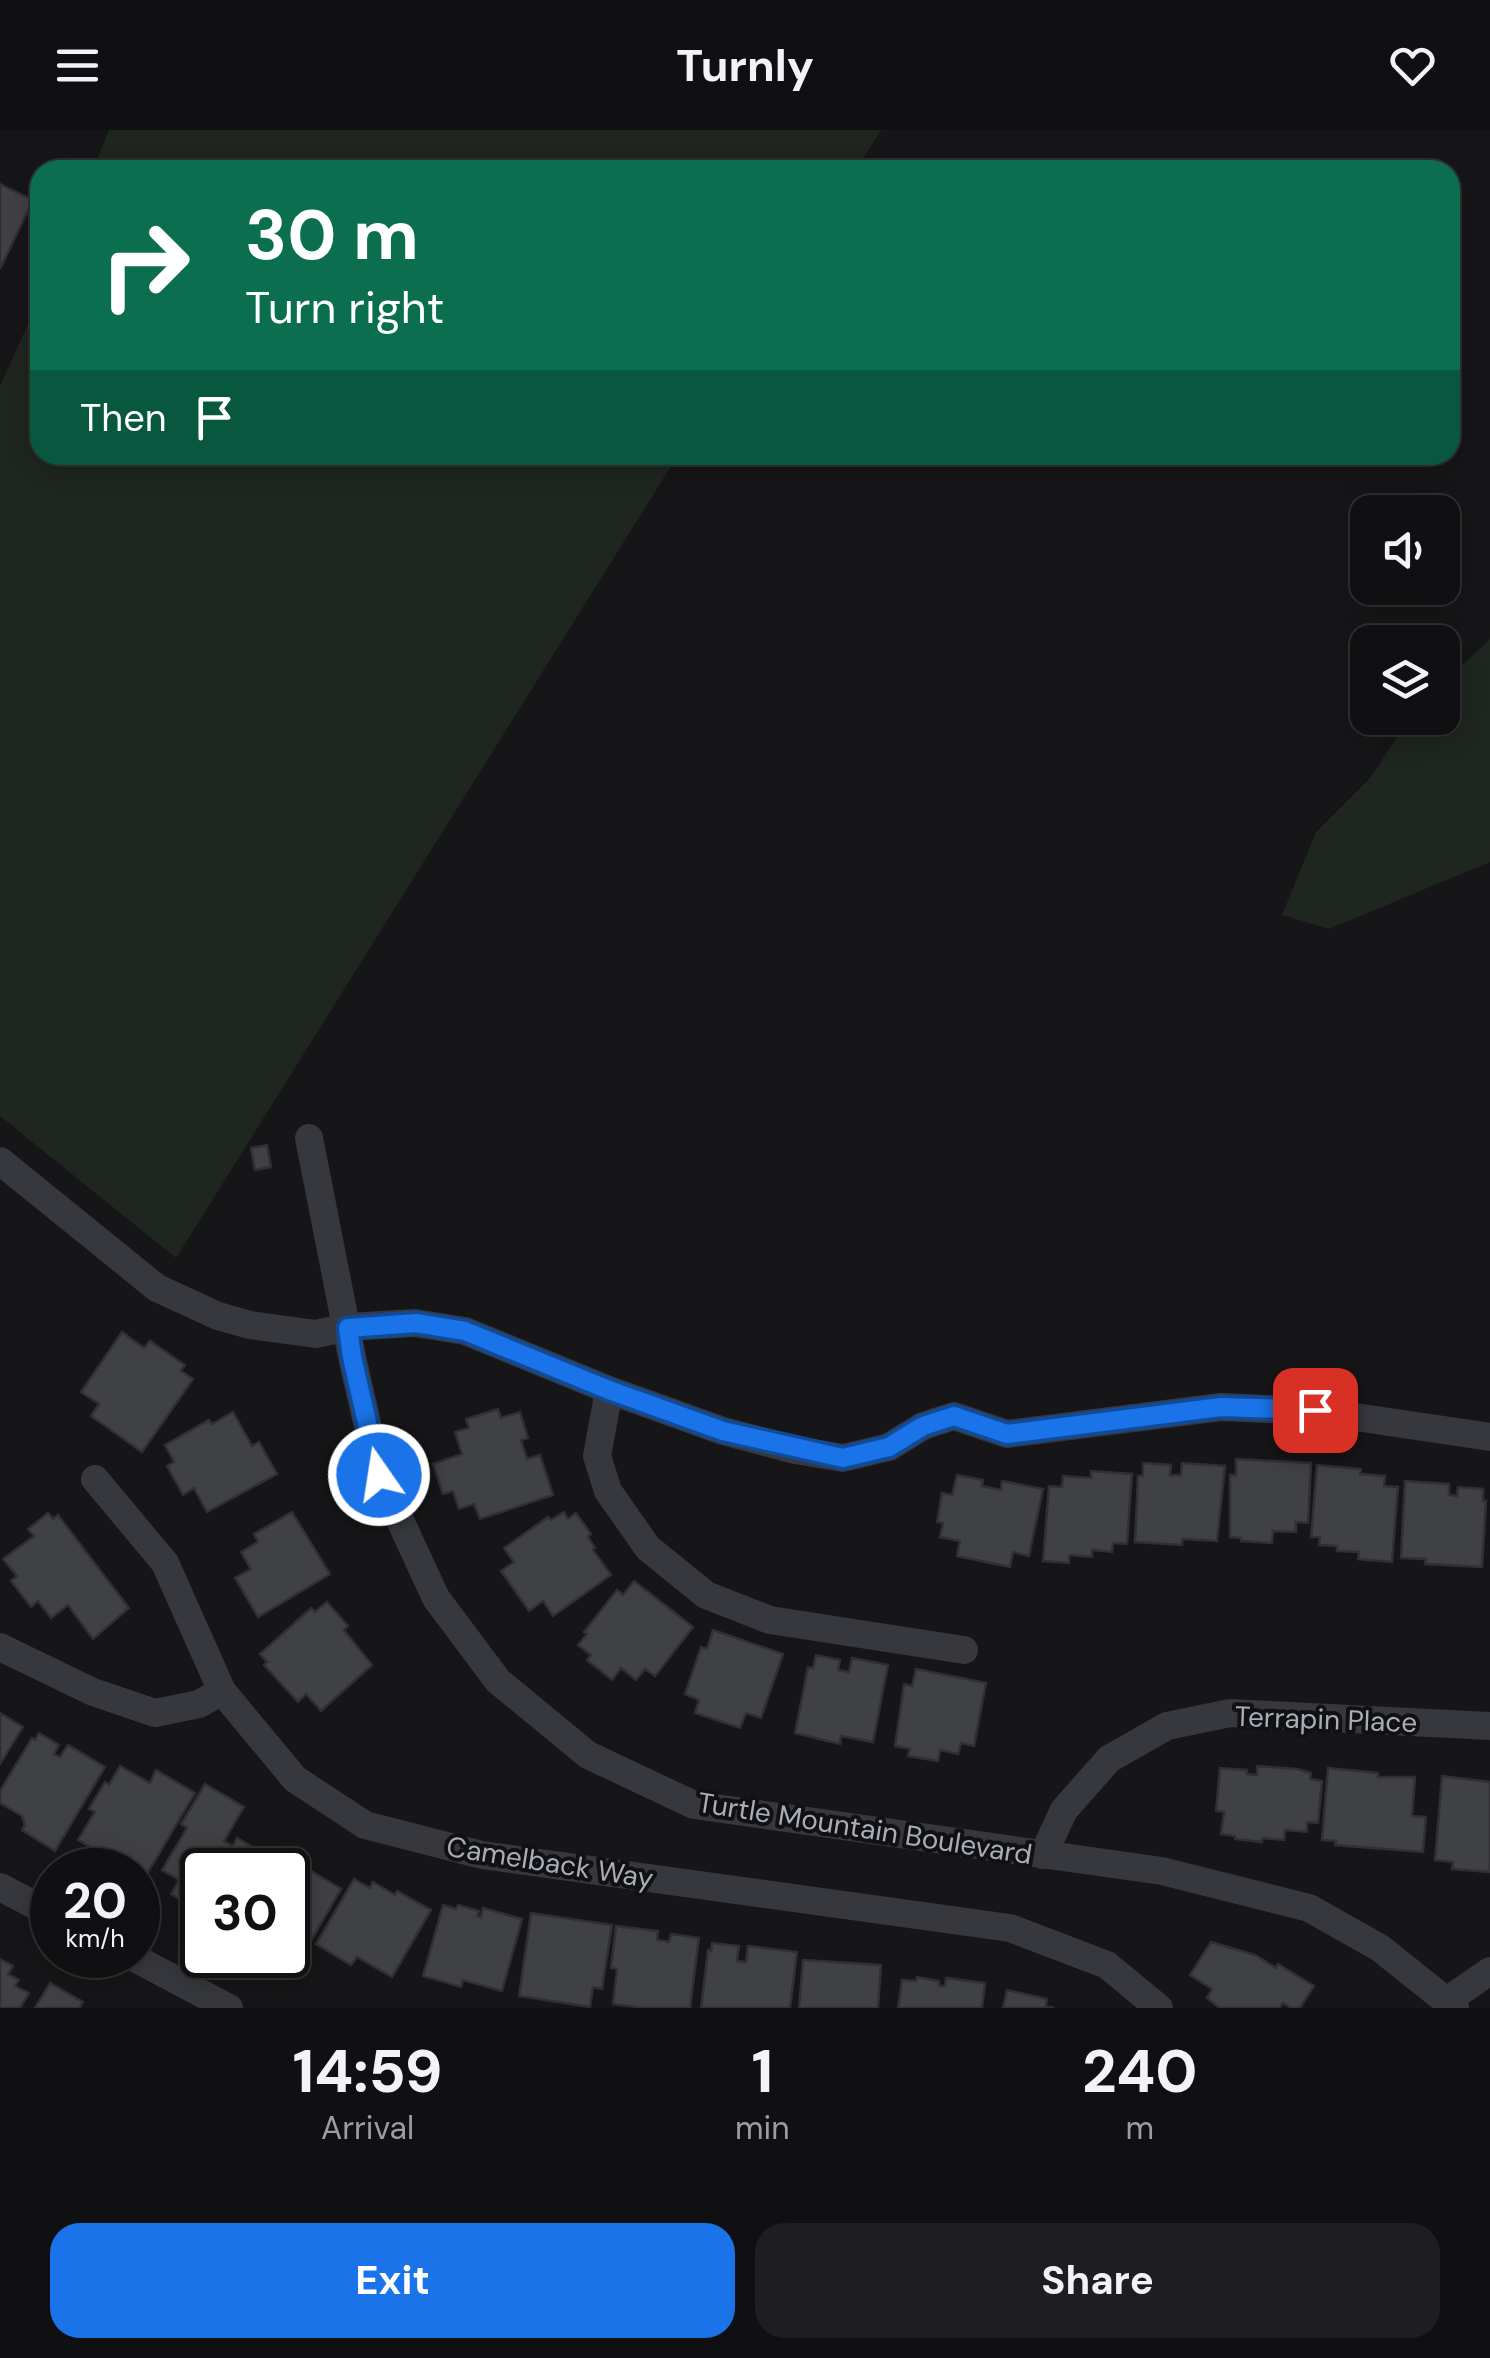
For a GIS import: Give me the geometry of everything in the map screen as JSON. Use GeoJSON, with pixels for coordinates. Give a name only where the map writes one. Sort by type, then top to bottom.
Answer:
{"type":"FeatureCollection","features":[{"type":"Feature","properties":{"kind":"street","name":"Turtle Mountain Boulevard"},"geometry":{"type":"LineString","coordinates":[[309,1138],[379,1475],[436,1598],[498,1680],[588,1755],[694,1805],[1162,1871],[1309,1908],[1380,1948],[1451,2004]]}},
{"type":"Feature","properties":{"kind":"street"},"geometry":{"type":"LineString","coordinates":[[0,1161],[158,1288],[187,1304],[283,1331],[316,1334],[416,1323],[465,1331],[723,1431],[843,1458],[889,1447],[923,1426],[954,1416],[1007,1434],[1221,1407],[1315,1410],[1490,1436]]}},
{"type":"Feature","properties":{"kind":"street"},"geometry":{"type":"LineString","coordinates":[[609,1390],[597,1456],[608,1491],[648,1548],[706,1595],[770,1620],[964,1650]]}},
{"type":"Feature","properties":{"kind":"street","name":"Camelback Way"},"geometry":{"type":"LineString","coordinates":[[95,1479],[165,1563],[222,1691],[295,1780],[365,1825],[482,1855],[1010,1928],[1107,1964],[1159,2008]]}},
{"type":"Feature","properties":{"kind":"street"},"geometry":{"type":"LineString","coordinates":[[0,1647],[93,1692],[155,1713],[199,1704],[222,1691]]}},
{"type":"Feature","properties":{"kind":"street","name":"Terrapin Place"},"geometry":{"type":"LineString","coordinates":[[1042,1855],[1064,1810],[1109,1759],[1167,1726],[1230,1713],[1490,1726]]}},
{"type":"Feature","properties":{"kind":"street"},"geometry":{"type":"LineString","coordinates":[[0,1886],[30,1902]]}},
{"type":"Feature","properties":{"kind":"street"},"geometry":{"type":"LineString","coordinates":[[1451,2004],[1490,1970]]}},
{"type":"Feature","properties":{"kind":"street"},"geometry":{"type":"LineString","coordinates":[[160,1971],[229,2008]]}},
{"type":"Feature","properties":{"kind":"shaded area"},"geometry":{"type":"Polygon","coordinates":[[[109,130],[881,130],[862,160],[97,160],[109,130]]]}},
{"type":"Feature","properties":{"kind":"shaded area"},"geometry":{"type":"Polygon","coordinates":[[[30,319],[30,465],[672,465],[176,1258],[0,1116],[0,386],[30,319]]]}},
{"type":"Feature","properties":{"kind":"shaded area"},"geometry":{"type":"Polygon","coordinates":[[[1490,639],[1490,862],[1329,929],[1282,915],[1316,832],[1371,777],[1398,735],[1460,735],[1460,667],[1490,639]]]}},
{"type":"Feature","properties":{"kind":"building"},"geometry":{"type":"Polygon","coordinates":[[[0,184],[30,199],[30,206],[0,269],[0,184]]]}},
{"type":"Feature","properties":{"kind":"building"},"geometry":{"type":"Polygon","coordinates":[[[267,1145],[271,1167],[255,1170],[251,1148],[267,1145]]]}},
{"type":"Feature","properties":{"kind":"building"},"geometry":{"type":"Polygon","coordinates":[[[122,1332],[144,1348],[150,1341],[185,1365],[181,1371],[193,1379],[142,1452],[91,1416],[99,1404],[81,1392],[122,1332]]]}},
{"type":"Feature","properties":{"kind":"building"},"geometry":{"type":"Polygon","coordinates":[[[498,1409],[501,1418],[520,1412],[528,1438],[521,1440],[527,1459],[540,1455],[553,1495],[480,1519],[474,1504],[459,1509],[453,1491],[443,1494],[433,1464],[462,1454],[455,1432],[469,1428],[466,1419],[498,1409]]]}},
{"type":"Feature","properties":{"kind":"building"},"geometry":{"type":"Polygon","coordinates":[[[233,1412],[252,1446],[259,1442],[277,1474],[207,1512],[194,1488],[183,1495],[167,1466],[174,1462],[165,1445],[209,1420],[212,1424],[233,1412]]]}},
{"type":"Feature","properties":{"kind":"building"},"geometry":{"type":"Polygon","coordinates":[[[1236,1459],[1311,1463],[1308,1523],[1296,1522],[1296,1532],[1273,1531],[1272,1543],[1230,1537],[1230,1475],[1236,1475],[1236,1459]]]}},
{"type":"Feature","properties":{"kind":"building"},"geometry":{"type":"Polygon","coordinates":[[[1143,1463],[1171,1465],[1170,1475],[1181,1475],[1182,1463],[1225,1466],[1217,1541],[1182,1539],[1182,1545],[1135,1542],[1138,1476],[1143,1476],[1143,1463]]]}},
{"type":"Feature","properties":{"kind":"building"},"geometry":{"type":"Polygon","coordinates":[[[1317,1465],[1361,1469],[1360,1474],[1385,1476],[1384,1486],[1398,1487],[1392,1562],[1358,1559],[1359,1552],[1337,1551],[1337,1546],[1319,1545],[1320,1537],[1311,1537],[1317,1465]]]}},
{"type":"Feature","properties":{"kind":"building"},"geometry":{"type":"Polygon","coordinates":[[[1091,1471],[1132,1474],[1127,1544],[1113,1543],[1112,1552],[1092,1550],[1092,1557],[1069,1555],[1069,1563],[1043,1561],[1049,1486],[1062,1487],[1063,1476],[1091,1478],[1091,1471]]]}},
{"type":"Feature","properties":{"kind":"building"},"geometry":{"type":"Polygon","coordinates":[[[957,1475],[983,1480],[982,1486],[1001,1490],[1002,1481],[1043,1489],[1029,1556],[1013,1552],[1010,1567],[957,1556],[960,1541],[940,1537],[943,1523],[937,1522],[942,1493],[952,1495],[957,1475]]]}},
{"type":"Feature","properties":{"kind":"building"},"geometry":{"type":"Polygon","coordinates":[[[1405,1481],[1449,1484],[1449,1495],[1457,1496],[1458,1487],[1483,1489],[1486,1501],[1482,1567],[1425,1564],[1426,1559],[1401,1558],[1405,1481]]]}},
{"type":"Feature","properties":{"kind":"building"},"geometry":{"type":"Polygon","coordinates":[[[292,1512],[330,1574],[258,1617],[235,1578],[251,1569],[241,1552],[258,1542],[254,1534],[292,1512]]]}},
{"type":"Feature","properties":{"kind":"building"},"geometry":{"type":"Polygon","coordinates":[[[564,1512],[568,1519],[576,1513],[591,1534],[588,1537],[593,1550],[611,1575],[553,1616],[543,1601],[529,1611],[501,1571],[514,1562],[504,1548],[548,1517],[551,1520],[564,1512]]]}},
{"type":"Feature","properties":{"kind":"building"},"geometry":{"type":"Polygon","coordinates":[[[48,1513],[53,1519],[58,1515],[129,1608],[93,1639],[68,1605],[51,1618],[38,1601],[31,1607],[11,1581],[17,1576],[3,1559],[34,1536],[28,1529],[48,1513]]]}},
{"type":"Feature","properties":{"kind":"building"},"geometry":{"type":"Polygon","coordinates":[[[634,1581],[693,1627],[655,1676],[645,1669],[636,1680],[621,1668],[612,1680],[587,1660],[591,1655],[578,1645],[617,1590],[623,1595],[634,1581]]]}},
{"type":"Feature","properties":{"kind":"building"},"geometry":{"type":"Polygon","coordinates":[[[327,1602],[348,1626],[344,1630],[372,1665],[321,1711],[306,1694],[298,1702],[264,1665],[267,1662],[260,1654],[311,1608],[315,1612],[327,1602]]]}},
{"type":"Feature","properties":{"kind":"building"},"geometry":{"type":"Polygon","coordinates":[[[713,1630],[783,1654],[761,1718],[746,1713],[740,1728],[695,1713],[699,1700],[685,1694],[701,1647],[707,1649],[713,1630]]]}},
{"type":"Feature","properties":{"kind":"building"},"geometry":{"type":"Polygon","coordinates":[[[816,1655],[840,1660],[838,1670],[849,1672],[852,1658],[888,1665],[873,1742],[841,1736],[840,1744],[795,1733],[808,1667],[813,1668],[816,1655]]]}},
{"type":"Feature","properties":{"kind":"building"},"geometry":{"type":"Polygon","coordinates":[[[916,1669],[986,1683],[974,1746],[961,1743],[958,1754],[940,1750],[938,1761],[908,1756],[910,1749],[895,1746],[904,1684],[912,1686],[916,1669]]]}},
{"type":"Feature","properties":{"kind":"building"},"geometry":{"type":"Polygon","coordinates":[[[0,1713],[23,1727],[0,1764],[0,1713]]]}},
{"type":"Feature","properties":{"kind":"building"},"geometry":{"type":"Polygon","coordinates":[[[39,1733],[59,1745],[54,1754],[60,1757],[68,1745],[105,1767],[57,1848],[22,1830],[22,1816],[0,1803],[0,1791],[32,1738],[35,1740],[39,1733]]]}},
{"type":"Feature","properties":{"kind":"building"},"geometry":{"type":"Polygon","coordinates":[[[120,1766],[150,1783],[156,1770],[195,1793],[160,1852],[160,1848],[92,1848],[78,1840],[95,1812],[89,1809],[105,1782],[109,1785],[120,1766]]]}},
{"type":"Feature","properties":{"kind":"building"},"geometry":{"type":"Polygon","coordinates":[[[1257,1766],[1297,1769],[1311,1773],[1310,1779],[1322,1781],[1318,1823],[1307,1822],[1307,1832],[1285,1830],[1284,1840],[1262,1838],[1262,1842],[1221,1834],[1224,1812],[1216,1811],[1220,1768],[1247,1770],[1247,1774],[1257,1775],[1257,1766]]]}},
{"type":"Feature","properties":{"kind":"building"},"geometry":{"type":"Polygon","coordinates":[[[1328,1768],[1378,1773],[1378,1777],[1415,1777],[1412,1816],[1426,1817],[1423,1852],[1335,1845],[1336,1841],[1322,1840],[1328,1768]]]}},
{"type":"Feature","properties":{"kind":"building"},"geometry":{"type":"Polygon","coordinates":[[[1442,1776],[1490,1782],[1490,1872],[1452,1869],[1453,1862],[1435,1860],[1442,1776]]]}},
{"type":"Feature","properties":{"kind":"building"},"geometry":{"type":"Polygon","coordinates":[[[205,1784],[244,1807],[224,1841],[233,1846],[237,1838],[254,1848],[180,1848],[180,1900],[171,1894],[179,1880],[162,1870],[187,1828],[181,1824],[205,1784]]]}},
{"type":"Feature","properties":{"kind":"building"},"geometry":{"type":"Polygon","coordinates":[[[310,1870],[341,1889],[310,1942],[310,1870]]]}},
{"type":"Feature","properties":{"kind":"building"},"geometry":{"type":"Polygon","coordinates":[[[354,1879],[370,1888],[373,1882],[395,1895],[397,1891],[431,1910],[392,1977],[357,1957],[351,1965],[316,1944],[354,1879]]]}},
{"type":"Feature","properties":{"kind":"building"},"geometry":{"type":"Polygon","coordinates":[[[443,1905],[479,1911],[477,1916],[481,1917],[483,1908],[522,1919],[502,1991],[463,1980],[461,1987],[423,1976],[443,1905]]]}},
{"type":"Feature","properties":{"kind":"building"},"geometry":{"type":"Polygon","coordinates":[[[531,1913],[612,1925],[602,1989],[593,1987],[590,2007],[519,1996],[531,1913]]]}},
{"type":"Feature","properties":{"kind":"building"},"geometry":{"type":"Polygon","coordinates":[[[616,1926],[658,1931],[657,1940],[669,1942],[671,1934],[699,1938],[690,2008],[613,2004],[617,1969],[611,1968],[616,1926]]]}},
{"type":"Feature","properties":{"kind":"building"},"geometry":{"type":"Polygon","coordinates":[[[1211,1942],[1255,1955],[1276,1968],[1278,1964],[1314,1986],[1300,2008],[1283,2003],[1279,2008],[1220,2008],[1207,1998],[1212,1989],[1190,1975],[1211,1942]]]}},
{"type":"Feature","properties":{"kind":"building"},"geometry":{"type":"Polygon","coordinates":[[[712,1943],[739,1946],[737,1961],[746,1962],[748,1946],[797,1952],[790,2008],[701,2008],[712,1943]]]}},
{"type":"Feature","properties":{"kind":"building"},"geometry":{"type":"Polygon","coordinates":[[[0,1959],[13,1966],[8,1974],[19,1980],[15,1986],[29,1993],[20,2008],[0,2008],[0,1959]]]}},
{"type":"Feature","properties":{"kind":"building"},"geometry":{"type":"Polygon","coordinates":[[[803,1960],[881,1965],[878,2008],[799,2008],[803,1960]]]}},
{"type":"Feature","properties":{"kind":"building"},"geometry":{"type":"Polygon","coordinates":[[[917,1977],[939,1981],[939,1986],[945,1986],[946,1978],[985,1983],[982,2008],[898,2008],[902,1980],[916,1981],[917,1977]]]}},
{"type":"Feature","properties":{"kind":"building"},"geometry":{"type":"Polygon","coordinates":[[[50,1983],[83,2002],[79,2008],[35,2008],[50,1983]]]}},
{"type":"Feature","properties":{"kind":"building"},"geometry":{"type":"Polygon","coordinates":[[[1007,1990],[1047,1999],[1046,2006],[1054,2008],[1003,2008],[1007,1990]]]}},
{"type":"Feature","properties":{"kind":"route"},"geometry":{"type":"LineString","coordinates":[[379,1475],[348,1328],[416,1323],[465,1331],[723,1431],[843,1458],[889,1447],[923,1426],[954,1416],[1007,1434],[1221,1407],[1315,1410]]}}]}
